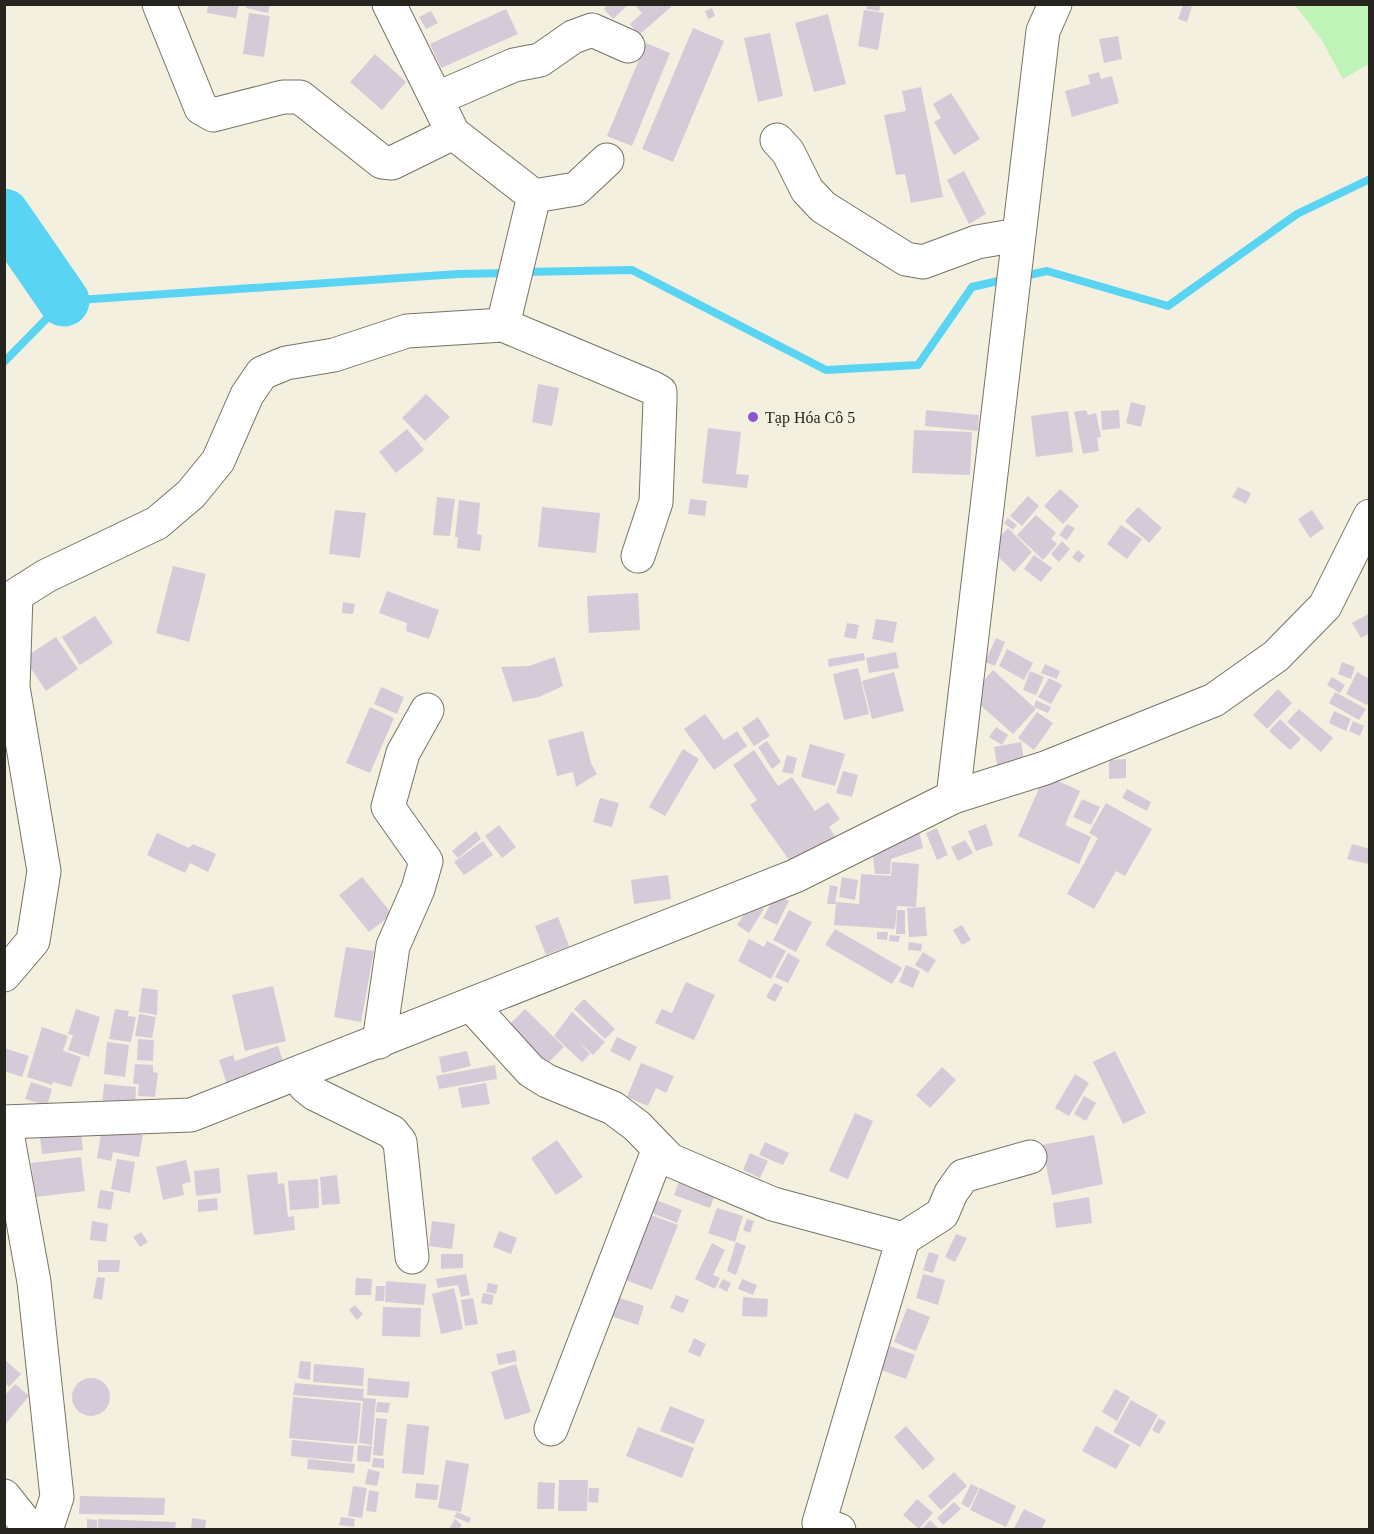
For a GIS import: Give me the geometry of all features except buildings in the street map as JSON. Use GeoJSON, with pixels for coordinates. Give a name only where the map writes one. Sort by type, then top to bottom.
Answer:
{"type":"FeatureCollection","features":[{"type":"Feature","properties":{"kind":"street"},"geometry":{"type":"LineString","coordinates":[[159,4],[201,108],[213,115],[283,97],[300,97],[382,162],[392,163],[453,133]]}},
{"type":"Feature","properties":{"kind":"street"},"geometry":{"type":"LineString","coordinates":[[389,4],[397,24],[438,98],[453,133],[534,196],[576,189],[607,160]]}},
{"type":"Feature","properties":{"kind":"street"},"geometry":{"type":"LineString","coordinates":[[952,797],[1043,31],[1055,4]]}},
{"type":"Feature","properties":{"kind":"street"},"geometry":{"type":"LineString","coordinates":[[438,98],[514,65],[540,60],[573,37],[592,30],[628,46]]}},
{"type":"Feature","properties":{"kind":"street"},"geometry":{"type":"LineString","coordinates":[[777,140],[789,152],[807,190],[823,207],[906,259],[923,262],[977,242],[1017,247]]}},
{"type":"Feature","properties":{"kind":"street"},"geometry":{"type":"LineString","coordinates":[[503,325],[534,196]]}},
{"type":"Feature","properties":{"kind":"street"},"geometry":{"type":"LineString","coordinates":[[4,975],[33,941],[44,871],[13,687],[16,595],[46,576],[157,523],[191,494],[218,461],[247,395],[262,373],[286,363],[333,355],[407,331],[503,325],[660,392],[656,502],[638,556]]}},
{"type":"Feature","properties":{"kind":"street"},"geometry":{"type":"LineString","coordinates":[[46,1530],[57,1497],[34,1282],[5,1122],[191,1115],[795,876],[952,797],[1045,768],[1214,700],[1276,656],[1325,606],[1361,551],[1370,516]]}},
{"type":"Feature","properties":{"kind":"street"},"geometry":{"type":"LineString","coordinates":[[379,1042],[393,946],[418,889],[426,861],[388,807],[403,753],[427,710]]}},
{"type":"Feature","properties":{"kind":"street"},"geometry":{"type":"LineString","coordinates":[[471,1005],[531,1071],[547,1081],[613,1108],[637,1126],[658,1151],[670,1160],[773,1204],[903,1239]]}},
{"type":"Feature","properties":{"kind":"street"},"geometry":{"type":"LineString","coordinates":[[299,1073],[310,1091],[392,1132],[400,1142],[412,1257]]}},
{"type":"Feature","properties":{"kind":"street"},"geometry":{"type":"LineString","coordinates":[[551,1429],[658,1151]]}},
{"type":"Feature","properties":{"kind":"street"},"geometry":{"type":"LineString","coordinates":[[839,1530],[819,1523],[903,1239],[942,1214],[951,1193],[963,1176],[1030,1157]]}},
{"type":"Feature","properties":{"kind":"street"},"geometry":{"type":"LineString","coordinates":[[4,1496],[31,1530]]}},
{"type":"Feature","properties":{"kind":"green space"},"geometry":{"type":"Polygon","coordinates":[[[1295,5],[1369,5],[1369,64],[1343,79],[1321,39],[1295,5]]]}},
{"type":"Feature","properties":{"kind":"waterway"},"geometry":{"type":"LineString","coordinates":[[1020,277],[1047,271],[1168,306],[1297,214],[1370,179]]}},
{"type":"Feature","properties":{"kind":"waterway"},"geometry":{"type":"LineString","coordinates":[[4,214],[64,301]]}},
{"type":"Feature","properties":{"kind":"waterway"},"geometry":{"type":"LineString","coordinates":[[522,272],[632,270],[826,370],[918,365],[972,287],[1007,279]]}},
{"type":"Feature","properties":{"kind":"waterway"},"geometry":{"type":"LineString","coordinates":[[4,362],[64,301],[458,274],[510,273]]}},
{"type":"Feature","properties":{"kind":"place","name":"Tạp Hóa Cô 5"},"geometry":{"type":"Point","coordinates":[753,417]}}]}
